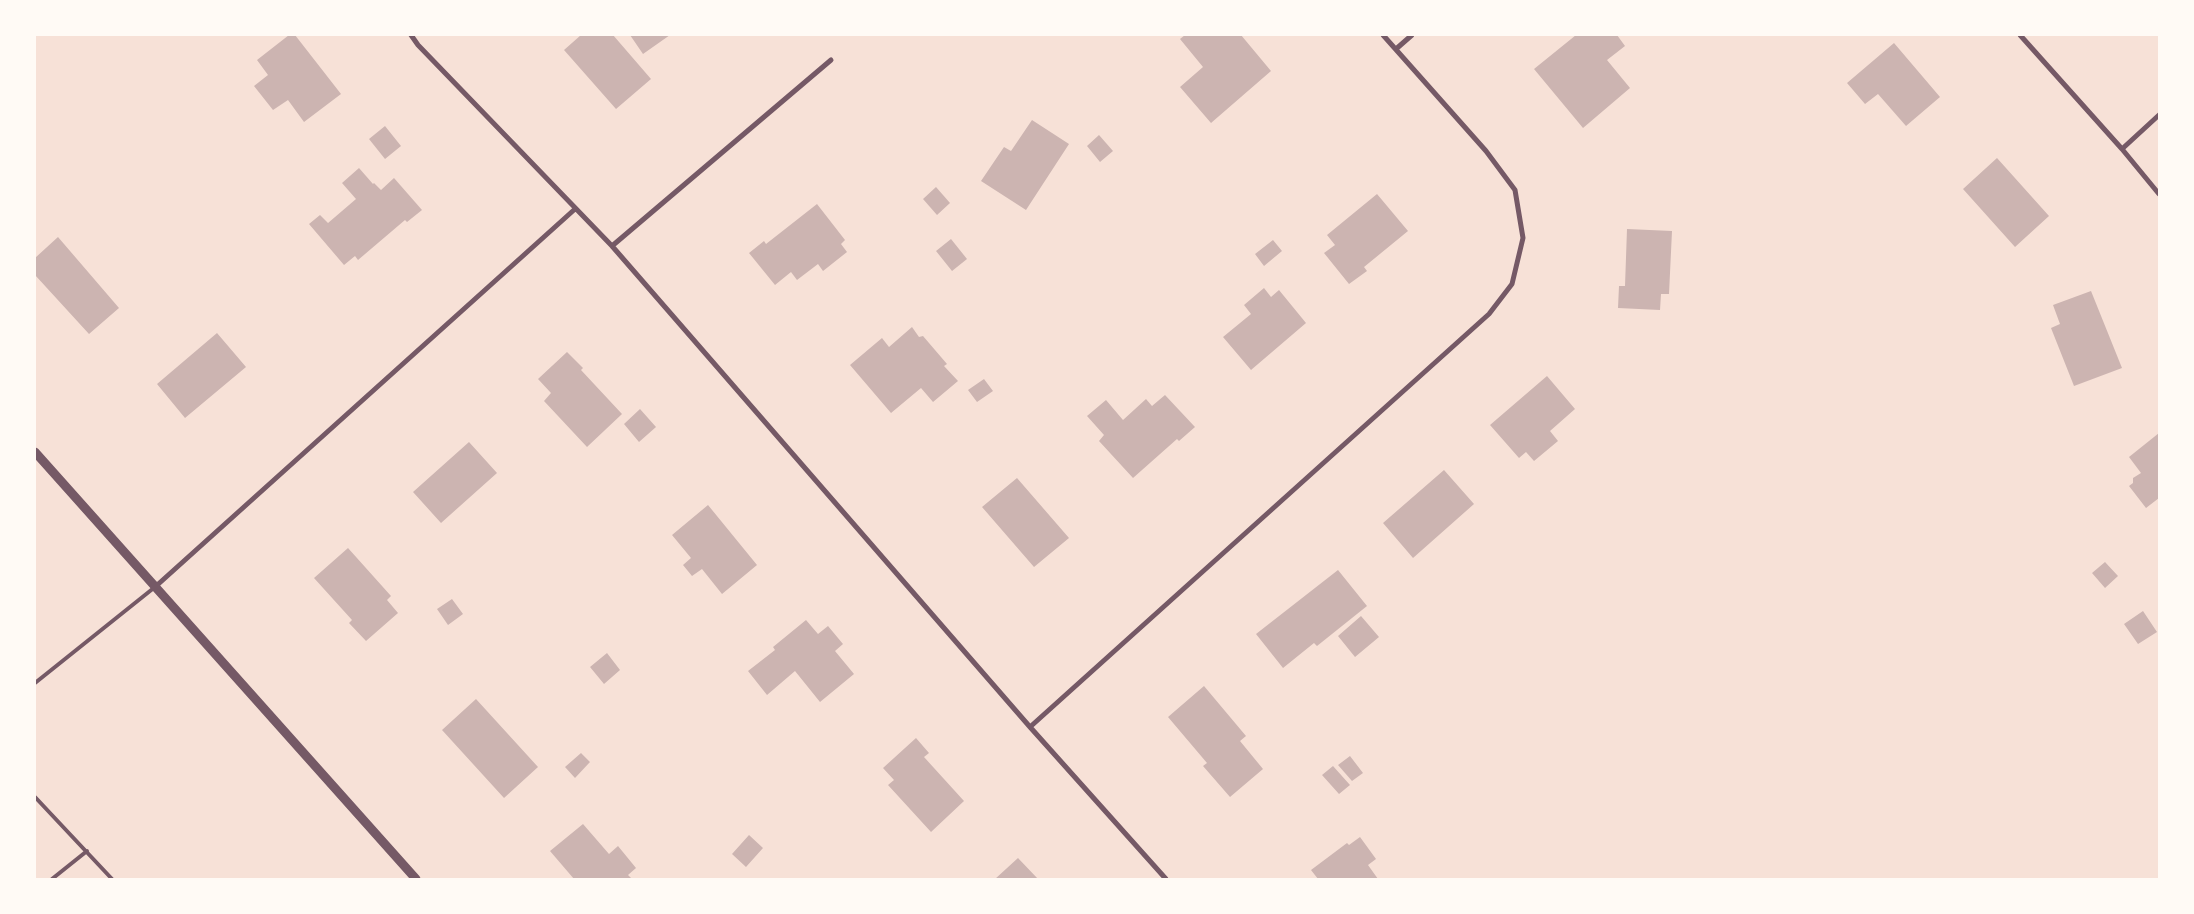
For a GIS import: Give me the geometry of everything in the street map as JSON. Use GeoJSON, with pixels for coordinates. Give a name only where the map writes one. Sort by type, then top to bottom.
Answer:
{"type":"FeatureCollection","features":[{"type":"Feature","properties":{"kind":"street"},"geometry":{"type":"LineString","coordinates":[[411,35],[418,45],[612,246],[1030,727],[1166,879]]}},
{"type":"Feature","properties":{"kind":"street"},"geometry":{"type":"LineString","coordinates":[[1030,727],[1489,314],[1512,284],[1523,238],[1515,190],[1486,151],[1383,35]]}},
{"type":"Feature","properties":{"kind":"street"},"geometry":{"type":"LineString","coordinates":[[1396,49],[1412,35]]}},
{"type":"Feature","properties":{"kind":"street"},"geometry":{"type":"LineString","coordinates":[[2020,35],[2122,149],[2159,194]]}},
{"type":"Feature","properties":{"kind":"street"},"geometry":{"type":"LineString","coordinates":[[612,246],[831,60]]}},
{"type":"Feature","properties":{"kind":"street"},"geometry":{"type":"LineString","coordinates":[[2122,149],[2159,115]]}},
{"type":"Feature","properties":{"kind":"street"},"geometry":{"type":"LineString","coordinates":[[155,587],[575,209]]}},
{"type":"Feature","properties":{"kind":"street"},"geometry":{"type":"LineString","coordinates":[[35,452],[416,879]]}},
{"type":"Feature","properties":{"kind":"lane"},"geometry":{"type":"LineString","coordinates":[[35,683],[155,587]]}},
{"type":"Feature","properties":{"kind":"lane"},"geometry":{"type":"LineString","coordinates":[[35,797],[112,879]]}},
{"type":"Feature","properties":{"kind":"lane"},"geometry":{"type":"LineString","coordinates":[[52,879],[87,851]]}},
{"type":"Feature","properties":{"kind":"building"},"geometry":{"type":"Polygon","coordinates":[[[289,35],[295,35],[341,94],[304,122],[288,100],[273,110],[254,86],[268,75],[257,60],[289,35]]]}},
{"type":"Feature","properties":{"kind":"building"},"geometry":{"type":"Polygon","coordinates":[[[581,35],[613,35],[651,79],[616,109],[564,50],[581,35]]]}},
{"type":"Feature","properties":{"kind":"building"},"geometry":{"type":"Polygon","coordinates":[[[630,35],[670,35],[643,54],[630,35]]]}},
{"type":"Feature","properties":{"kind":"building"},"geometry":{"type":"Polygon","coordinates":[[[1185,35],[1241,35],[1271,71],[1211,123],[1180,87],[1203,67],[1180,39],[1185,35]]]}},
{"type":"Feature","properties":{"kind":"building"},"geometry":{"type":"Polygon","coordinates":[[[1576,35],[1617,35],[1625,46],[1607,60],[1630,88],[1583,128],[1534,69],[1576,35]]]}},
{"type":"Feature","properties":{"kind":"building"},"geometry":{"type":"Polygon","coordinates":[[[1894,43],[1940,97],[1906,126],[1878,94],[1865,104],[1847,83],[1894,43]]]}},
{"type":"Feature","properties":{"kind":"building"},"geometry":{"type":"Polygon","coordinates":[[[1032,120],[1069,144],[1026,210],[981,181],[1004,147],[1011,151],[1032,120]]]}},
{"type":"Feature","properties":{"kind":"building"},"geometry":{"type":"Polygon","coordinates":[[[385,126],[401,146],[385,159],[369,139],[385,126]]]}},
{"type":"Feature","properties":{"kind":"building"},"geometry":{"type":"Polygon","coordinates":[[[1099,135],[1113,151],[1100,162],[1087,146],[1099,135]]]}},
{"type":"Feature","properties":{"kind":"building"},"geometry":{"type":"Polygon","coordinates":[[[1997,158],[2049,216],[2015,247],[1963,189],[1997,158]]]}},
{"type":"Feature","properties":{"kind":"building"},"geometry":{"type":"Polygon","coordinates":[[[359,168],[381,190],[394,178],[422,210],[407,222],[405,220],[358,260],[355,256],[344,265],[309,224],[320,215],[328,223],[356,199],[342,183],[359,168]]]}},
{"type":"Feature","properties":{"kind":"building"},"geometry":{"type":"Polygon","coordinates":[[[936,187],[950,203],[937,215],[923,199],[936,187]]]}},
{"type":"Feature","properties":{"kind":"building"},"geometry":{"type":"Polygon","coordinates":[[[1377,194],[1408,231],[1364,267],[1367,271],[1349,284],[1324,253],[1335,245],[1327,235],[1377,194]]]}},
{"type":"Feature","properties":{"kind":"building"},"geometry":{"type":"Polygon","coordinates":[[[817,204],[845,240],[841,244],[847,252],[823,271],[818,264],[797,280],[791,272],[775,285],[749,253],[764,241],[766,244],[817,204]]]}},
{"type":"Feature","properties":{"kind":"building"},"geometry":{"type":"Polygon","coordinates":[[[1627,229],[1672,231],[1669,294],[1661,294],[1660,310],[1618,308],[1619,286],[1625,286],[1627,229]]]}},
{"type":"Feature","properties":{"kind":"building"},"geometry":{"type":"Polygon","coordinates":[[[58,237],[119,308],[89,334],[35,275],[35,258],[58,237]]]}},
{"type":"Feature","properties":{"kind":"building"},"geometry":{"type":"Polygon","coordinates":[[[951,239],[967,259],[952,271],[936,251],[951,239]]]}},
{"type":"Feature","properties":{"kind":"building"},"geometry":{"type":"Polygon","coordinates":[[[1273,240],[1282,251],[1264,266],[1255,254],[1273,240]]]}},
{"type":"Feature","properties":{"kind":"building"},"geometry":{"type":"Polygon","coordinates":[[[1264,288],[1271,297],[1279,290],[1306,323],[1251,370],[1223,337],[1251,314],[1244,305],[1264,288]]]}},
{"type":"Feature","properties":{"kind":"building"},"geometry":{"type":"Polygon","coordinates":[[[2091,291],[2122,368],[2074,386],[2051,328],[2060,324],[2053,305],[2091,291]]]}},
{"type":"Feature","properties":{"kind":"building"},"geometry":{"type":"Polygon","coordinates":[[[912,327],[919,337],[923,336],[947,364],[944,366],[958,381],[933,402],[921,388],[891,413],[850,365],[882,338],[889,347],[912,327]]]}},
{"type":"Feature","properties":{"kind":"building"},"geometry":{"type":"Polygon","coordinates":[[[217,333],[246,367],[185,418],[157,384],[217,333]]]}},
{"type":"Feature","properties":{"kind":"building"},"geometry":{"type":"Polygon","coordinates":[[[567,352],[622,414],[587,447],[544,401],[551,393],[538,379],[567,352]]]}},
{"type":"Feature","properties":{"kind":"building"},"geometry":{"type":"Polygon","coordinates":[[[1547,376],[1575,409],[1550,431],[1558,441],[1534,461],[1526,452],[1519,458],[1490,425],[1547,376]]]}},
{"type":"Feature","properties":{"kind":"building"},"geometry":{"type":"Polygon","coordinates":[[[984,379],[993,391],[977,402],[968,390],[984,379]]]}},
{"type":"Feature","properties":{"kind":"building"},"geometry":{"type":"Polygon","coordinates":[[[1165,395],[1195,427],[1179,441],[1177,439],[1133,478],[1099,441],[1104,435],[1087,416],[1106,400],[1123,420],[1146,399],[1152,406],[1165,395]]]}},
{"type":"Feature","properties":{"kind":"building"},"geometry":{"type":"Polygon","coordinates":[[[640,409],[656,427],[639,442],[624,424],[640,409]]]}},
{"type":"Feature","properties":{"kind":"building"},"geometry":{"type":"Polygon","coordinates":[[[2159,433],[2159,498],[2146,508],[2129,486],[2133,483],[2133,478],[2141,473],[2129,457],[2159,433]]]}},
{"type":"Feature","properties":{"kind":"building"},"geometry":{"type":"Polygon","coordinates":[[[469,442],[497,473],[441,523],[413,492],[469,442]]]}},
{"type":"Feature","properties":{"kind":"building"},"geometry":{"type":"Polygon","coordinates":[[[1444,470],[1474,504],[1413,558],[1383,523],[1444,470]]]}},
{"type":"Feature","properties":{"kind":"building"},"geometry":{"type":"Polygon","coordinates":[[[1017,478],[1069,538],[1034,567],[982,507],[1017,478]]]}},
{"type":"Feature","properties":{"kind":"building"},"geometry":{"type":"Polygon","coordinates":[[[708,505],[757,565],[722,594],[702,569],[692,576],[683,565],[691,558],[672,535],[708,505]]]}},
{"type":"Feature","properties":{"kind":"building"},"geometry":{"type":"Polygon","coordinates":[[[348,548],[391,596],[387,600],[398,613],[366,641],[349,623],[352,620],[314,578],[348,548]]]}},
{"type":"Feature","properties":{"kind":"building"},"geometry":{"type":"Polygon","coordinates":[[[2105,562],[2118,576],[2105,588],[2092,573],[2105,562]]]}},
{"type":"Feature","properties":{"kind":"building"},"geometry":{"type":"Polygon","coordinates":[[[1338,570],[1367,606],[1317,646],[1314,643],[1283,668],[1256,634],[1338,570]]]}},
{"type":"Feature","properties":{"kind":"building"},"geometry":{"type":"Polygon","coordinates":[[[452,599],[463,614],[448,625],[437,609],[452,599]]]}},
{"type":"Feature","properties":{"kind":"building"},"geometry":{"type":"Polygon","coordinates":[[[2143,611],[2157,632],[2138,644],[2124,624],[2143,611]]]}},
{"type":"Feature","properties":{"kind":"building"},"geometry":{"type":"Polygon","coordinates":[[[1361,616],[1379,637],[1355,657],[1338,636],[1361,616]]]}},
{"type":"Feature","properties":{"kind":"building"},"geometry":{"type":"Polygon","coordinates":[[[806,620],[818,634],[828,626],[843,644],[835,651],[854,674],[820,702],[795,671],[767,695],[748,671],[775,650],[773,647],[806,620]]]}},
{"type":"Feature","properties":{"kind":"building"},"geometry":{"type":"Polygon","coordinates":[[[607,653],[620,670],[604,684],[590,667],[607,653]]]}},
{"type":"Feature","properties":{"kind":"building"},"geometry":{"type":"Polygon","coordinates":[[[1204,686],[1246,736],[1240,741],[1263,769],[1230,797],[1203,766],[1207,763],[1168,717],[1204,686]]]}},
{"type":"Feature","properties":{"kind":"building"},"geometry":{"type":"Polygon","coordinates":[[[476,699],[538,767],[504,798],[442,730],[476,699]]]}},
{"type":"Feature","properties":{"kind":"building"},"geometry":{"type":"Polygon","coordinates":[[[916,738],[929,753],[924,757],[964,801],[931,832],[888,785],[894,780],[883,768],[916,738]]]}},
{"type":"Feature","properties":{"kind":"building"},"geometry":{"type":"Polygon","coordinates":[[[581,753],[590,762],[575,778],[565,767],[581,753]]]}},
{"type":"Feature","properties":{"kind":"building"},"geometry":{"type":"Polygon","coordinates":[[[1350,756],[1363,773],[1352,781],[1338,765],[1350,756]]]}},
{"type":"Feature","properties":{"kind":"building"},"geometry":{"type":"Polygon","coordinates":[[[1333,766],[1350,785],[1339,794],[1322,775],[1333,766]]]}},
{"type":"Feature","properties":{"kind":"building"},"geometry":{"type":"Polygon","coordinates":[[[583,824],[609,854],[618,846],[636,868],[628,875],[632,879],[574,879],[550,851],[583,824]]]}},
{"type":"Feature","properties":{"kind":"building"},"geometry":{"type":"Polygon","coordinates":[[[749,835],[763,848],[746,867],[732,854],[749,835]]]}},
{"type":"Feature","properties":{"kind":"building"},"geometry":{"type":"Polygon","coordinates":[[[1360,837],[1376,859],[1368,865],[1378,879],[1318,879],[1311,870],[1347,843],[1349,845],[1360,837]]]}},
{"type":"Feature","properties":{"kind":"building"},"geometry":{"type":"Polygon","coordinates":[[[1018,858],[1038,879],[995,879],[1018,858]]]}}]}
